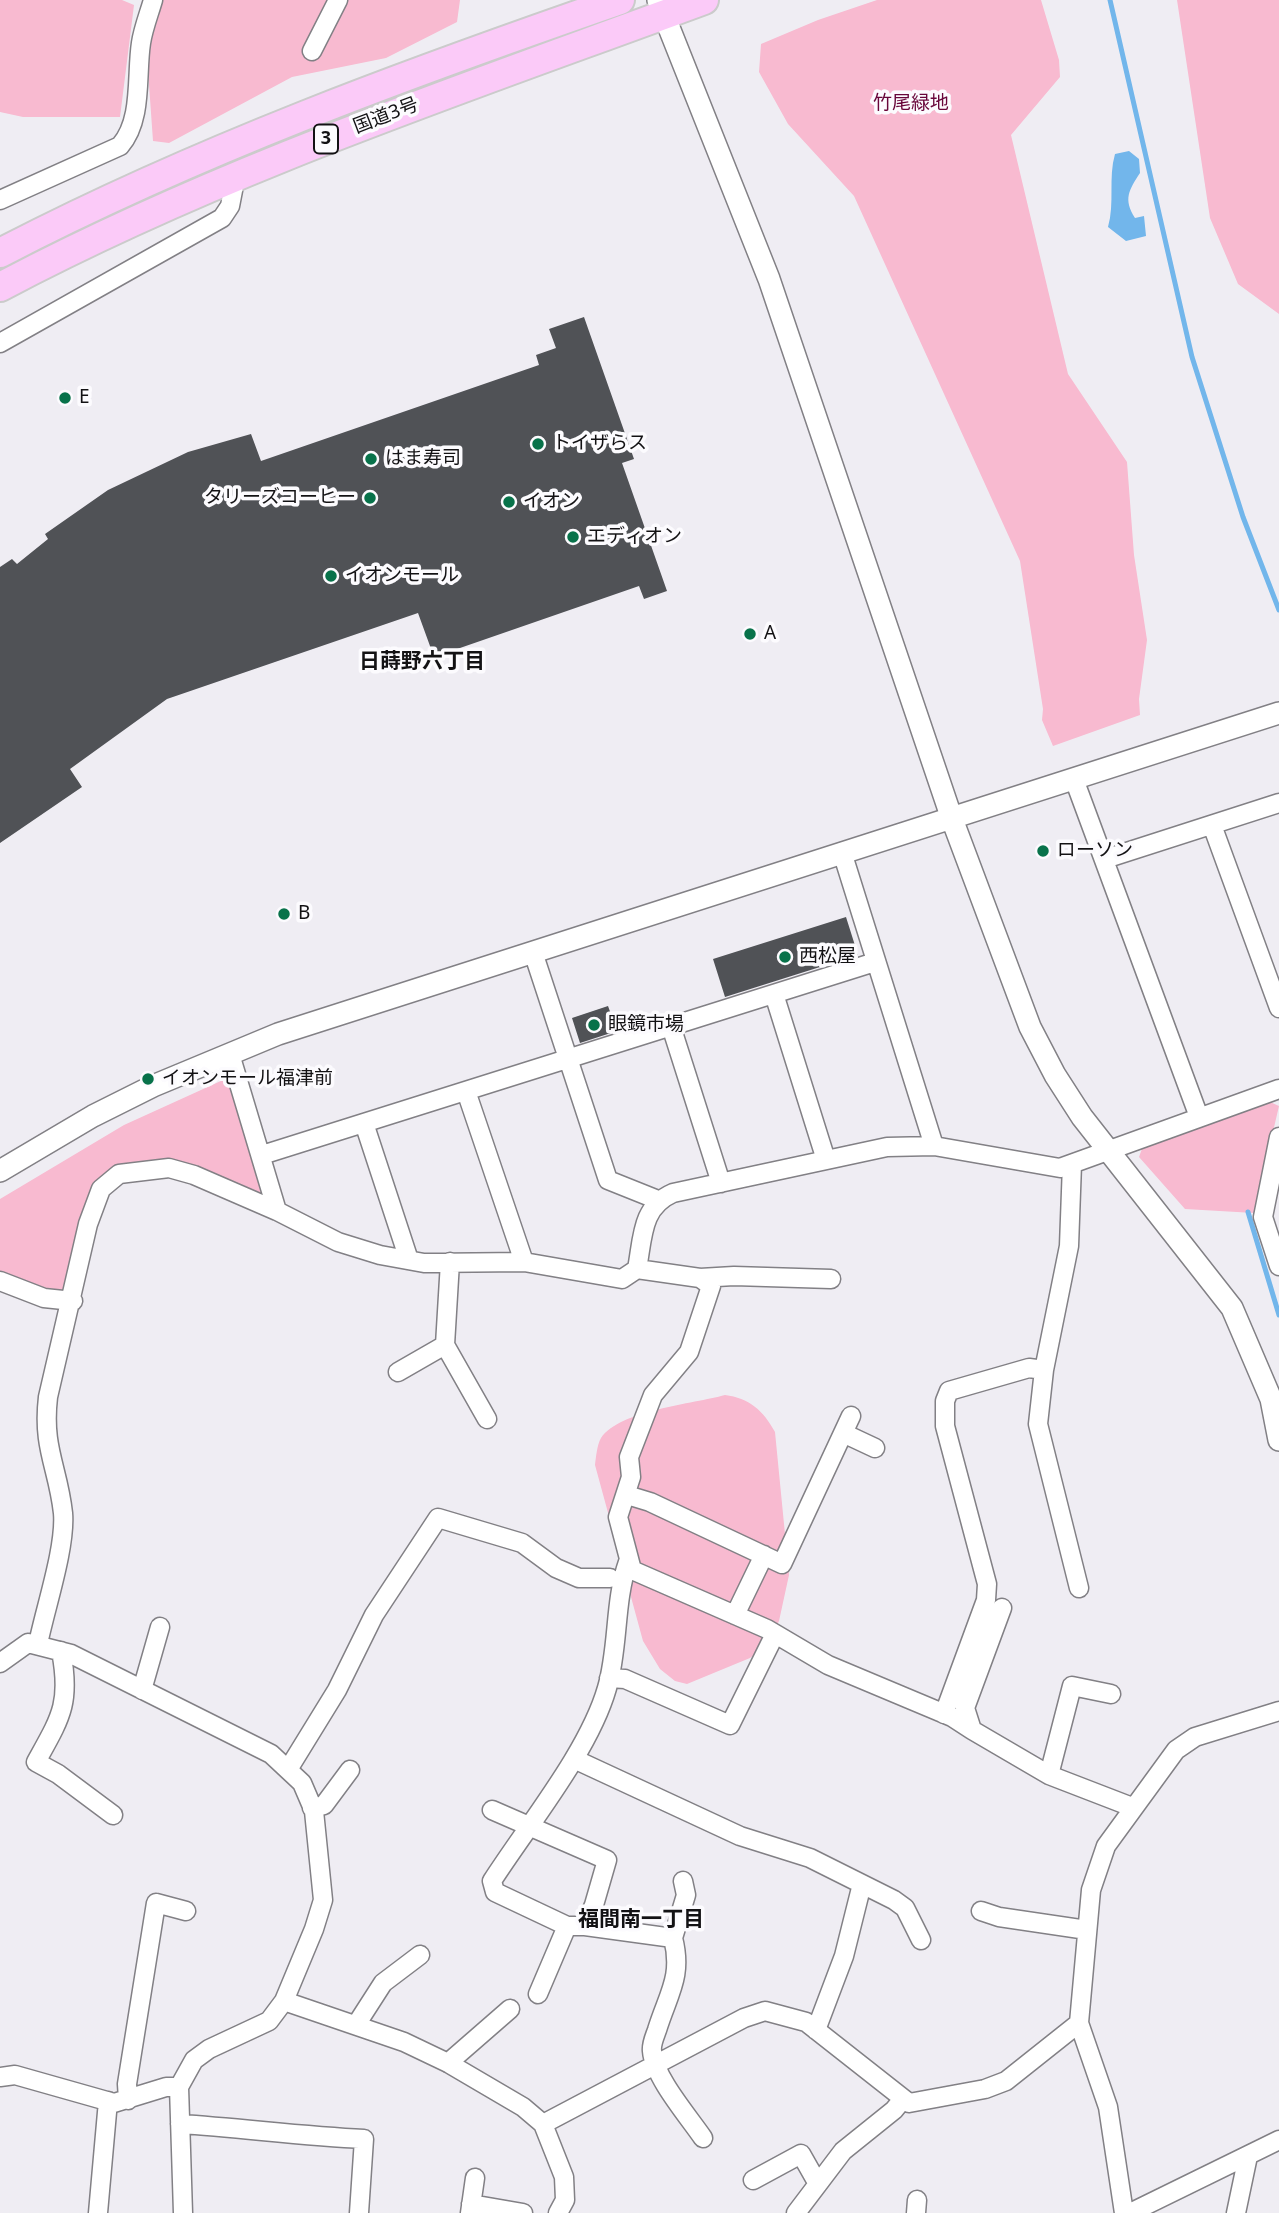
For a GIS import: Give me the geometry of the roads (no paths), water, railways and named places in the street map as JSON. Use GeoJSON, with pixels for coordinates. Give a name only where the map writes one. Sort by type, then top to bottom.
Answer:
{"type":"FeatureCollection","features":[{"type":"Feature","properties":{"kind":"highway","name":"国道3号"},"geometry":{"type":"LineString","coordinates":[[0,253],[227,146],[408,76],[620,0]]}},
{"type":"Feature","properties":{"kind":"highway","name":"国道3号"},"geometry":{"type":"LineString","coordinates":[[0,287],[62,254],[236,175],[660,8],[704,0]]}},
{"type":"Feature","properties":{"kind":"street"},"geometry":{"type":"LineString","coordinates":[[0,200],[120,146],[125,140],[135,106],[141,40],[153,0]]}},
{"type":"Feature","properties":{"kind":"street"},"geometry":{"type":"LineString","coordinates":[[312,51],[338,0]]}},
{"type":"Feature","properties":{"kind":"street"},"geometry":{"type":"LineString","coordinates":[[660,8],[769,279],[953,818],[1030,1027],[1055,1075],[1107,1150],[1212,1279],[1232,1308],[1271,1399],[1279,1440]]}},
{"type":"Feature","properties":{"kind":"street"},"geometry":{"type":"LineString","coordinates":[[0,343],[222,218],[230,206],[236,175]]}},
{"type":"Feature","properties":{"kind":"street"},"geometry":{"type":"LineString","coordinates":[[0,1171],[93,1116],[153,1086],[278,1034],[1279,713]]}},
{"type":"Feature","properties":{"kind":"street"},"geometry":{"type":"LineString","coordinates":[[1073,779],[1199,1117]]}},
{"type":"Feature","properties":{"kind":"street"},"geometry":{"type":"LineString","coordinates":[[1105,859],[1279,803]]}},
{"type":"Feature","properties":{"kind":"street"},"geometry":{"type":"LineString","coordinates":[[1212,825],[1279,1007]]}},
{"type":"Feature","properties":{"kind":"street"},"geometry":{"type":"LineString","coordinates":[[842,852],[934,1146]]}},
{"type":"Feature","properties":{"kind":"street"},"geometry":{"type":"LineString","coordinates":[[533,952],[608,1180],[658,1200]]}},
{"type":"Feature","properties":{"kind":"street"},"geometry":{"type":"LineString","coordinates":[[261,1155],[875,962]]}},
{"type":"Feature","properties":{"kind":"street"},"geometry":{"type":"LineString","coordinates":[[774,994],[826,1160]]}},
{"type":"Feature","properties":{"kind":"street"},"geometry":{"type":"LineString","coordinates":[[671,1026],[721,1183]]}},
{"type":"Feature","properties":{"kind":"street"},"geometry":{"type":"LineString","coordinates":[[230,1054],[277,1211]]}},
{"type":"Feature","properties":{"kind":"street"},"geometry":{"type":"LineString","coordinates":[[637,1269],[646,1222],[658,1200],[673,1193],[887,1147],[934,1146],[1060,1168],[1279,1089]]}},
{"type":"Feature","properties":{"kind":"street"},"geometry":{"type":"LineString","coordinates":[[466,1091],[524,1262]]}},
{"type":"Feature","properties":{"kind":"street"},"geometry":{"type":"LineString","coordinates":[[364,1123],[409,1260]]}},
{"type":"Feature","properties":{"kind":"street"},"geometry":{"type":"LineString","coordinates":[[1278,1259],[1264,1217],[1279,1138]]}},
{"type":"Feature","properties":{"kind":"street"},"geometry":{"type":"LineString","coordinates":[[1072,1164],[1069,1246],[1044,1370],[1038,1424],[1079,1588]]}},
{"type":"Feature","properties":{"kind":"street"},"geometry":{"type":"LineString","coordinates":[[38,1644],[62,1532],[63,1512],[47,1447],[45,1423],[92,1212],[101,1189],[119,1174],[169,1168],[194,1175],[277,1211],[338,1242],[409,1260],[524,1262],[622,1279],[637,1269],[700,1278],[734,1276],[831,1279]]}},
{"type":"Feature","properties":{"kind":"street"},"geometry":{"type":"LineString","coordinates":[[450,1262],[445,1345],[487,1419]]}},
{"type":"Feature","properties":{"kind":"street"},"geometry":{"type":"LineString","coordinates":[[700,1278],[711,1286],[689,1352],[653,1395],[628,1457],[631,1477],[618,1517],[632,1570],[775,1634],[828,1665],[944,1714],[1049,1775],[1132,1807]]}},
{"type":"Feature","properties":{"kind":"street"},"geometry":{"type":"LineString","coordinates":[[0,1281],[44,1298],[73,1301]]}},
{"type":"Feature","properties":{"kind":"street"},"geometry":{"type":"LineString","coordinates":[[398,1372],[445,1345]]}},
{"type":"Feature","properties":{"kind":"street"},"geometry":{"type":"LineString","coordinates":[[944,1714],[986,1600],[987,1584],[944,1426],[945,1401],[949,1391],[1029,1368],[1044,1370]]}},
{"type":"Feature","properties":{"kind":"street"},"geometry":{"type":"LineString","coordinates":[[627,1495],[650,1502],[782,1564],[851,1416]]}},
{"type":"Feature","properties":{"kind":"street"},"geometry":{"type":"LineString","coordinates":[[843,1433],[875,1448]]}},
{"type":"Feature","properties":{"kind":"street"},"geometry":{"type":"LineString","coordinates":[[289,1768],[337,1690],[374,1615],[438,1518],[522,1543],[556,1568],[579,1578],[610,1578]]}},
{"type":"Feature","properties":{"kind":"street"},"geometry":{"type":"LineString","coordinates":[[735,1615],[764,1555]]}},
{"type":"Feature","properties":{"kind":"street"},"geometry":{"type":"LineString","coordinates":[[628,1562],[607,1689],[574,1759],[492,1881],[495,1892],[576,1926],[673,1938]]}},
{"type":"Feature","properties":{"kind":"street"},"geometry":{"type":"LineString","coordinates":[[972,1730],[965,1708],[1002,1608]]}},
{"type":"Feature","properties":{"kind":"street"},"geometry":{"type":"LineString","coordinates":[[142,1690],[160,1627]]}},
{"type":"Feature","properties":{"kind":"street"},"geometry":{"type":"LineString","coordinates":[[609,1678],[625,1678],[730,1725],[775,1634]]}},
{"type":"Feature","properties":{"kind":"street"},"geometry":{"type":"LineString","coordinates":[[0,1663],[28,1643],[61,1651],[271,1754],[302,1783],[312,1808],[323,1899],[314,1929],[284,2001],[269,2021],[209,2049],[194,2060],[178,2087],[183,2213]]}},
{"type":"Feature","properties":{"kind":"street"},"geometry":{"type":"LineString","coordinates":[[61,1651],[67,1687],[61,1718],[36,1762],[58,1774],[113,1815]]}},
{"type":"Feature","properties":{"kind":"street"},"geometry":{"type":"LineString","coordinates":[[1049,1775],[1072,1686],[1111,1694]]}},
{"type":"Feature","properties":{"kind":"street"},"geometry":{"type":"LineString","coordinates":[[1124,2213],[1108,2107],[1079,2024],[1091,1890],[1106,1846],[1176,1750],[1195,1737],[1279,1711]]}},
{"type":"Feature","properties":{"kind":"street"},"geometry":{"type":"LineString","coordinates":[[574,1759],[740,1836],[810,1858],[862,1885],[905,1908],[921,1940]]}},
{"type":"Feature","properties":{"kind":"street"},"geometry":{"type":"LineString","coordinates":[[312,1808],[324,1805],[350,1770]]}},
{"type":"Feature","properties":{"kind":"street"},"geometry":{"type":"LineString","coordinates":[[492,1810],[607,1860],[594,1905],[576,1926],[538,1994]]}},
{"type":"Feature","properties":{"kind":"street"},"geometry":{"type":"LineString","coordinates":[[683,1881],[685,1895],[673,1938],[678,1958],[676,1983],[664,2007],[652,2049],[656,2067],[703,2138]]}},
{"type":"Feature","properties":{"kind":"street"},"geometry":{"type":"LineString","coordinates":[[816,2030],[844,1956],[862,1885]]}},
{"type":"Feature","properties":{"kind":"street"},"geometry":{"type":"LineString","coordinates":[[128,2100],[127,2084],[156,1903],[186,1912]]}},
{"type":"Feature","properties":{"kind":"street"},"geometry":{"type":"LineString","coordinates":[[981,1910],[999,1917],[1087,1930]]}},
{"type":"Feature","properties":{"kind":"street"},"geometry":{"type":"LineString","coordinates":[[356,2025],[383,1983],[420,1955]]}},
{"type":"Feature","properties":{"kind":"street"},"geometry":{"type":"LineString","coordinates":[[284,2001],[404,2042],[448,2063],[523,2108],[543,2124],[564,2177],[565,2200],[558,2213]]}},
{"type":"Feature","properties":{"kind":"street"},"geometry":{"type":"LineString","coordinates":[[448,2063],[510,2009]]}},
{"type":"Feature","properties":{"kind":"street"},"geometry":{"type":"LineString","coordinates":[[543,2124],[656,2067],[744,2018],[765,2011],[806,2022],[909,2103],[985,2089],[1006,2081],[1079,2024]]}},
{"type":"Feature","properties":{"kind":"street"},"geometry":{"type":"LineString","coordinates":[[0,2077],[15,2075],[108,2101],[128,2100],[166,2087],[178,2087]]}},
{"type":"Feature","properties":{"kind":"street"},"geometry":{"type":"LineString","coordinates":[[796,2213],[843,2151],[894,2110],[903,2099]]}},
{"type":"Feature","properties":{"kind":"street"},"geometry":{"type":"LineString","coordinates":[[98,2213],[108,2101]]}},
{"type":"Feature","properties":{"kind":"street"},"geometry":{"type":"LineString","coordinates":[[180,2124],[254,2129],[273,2134],[364,2139],[359,2213]]}},
{"type":"Feature","properties":{"kind":"street"},"geometry":{"type":"LineString","coordinates":[[1130,2213],[1279,2140]]}},
{"type":"Feature","properties":{"kind":"street"},"geometry":{"type":"LineString","coordinates":[[753,2180],[800,2154],[818,2184]]}},
{"type":"Feature","properties":{"kind":"street"},"geometry":{"type":"LineString","coordinates":[[1236,2213],[1248,2156]]}},
{"type":"Feature","properties":{"kind":"street"},"geometry":{"type":"LineString","coordinates":[[475,2178],[470,2209],[523,2213]]}},
{"type":"Feature","properties":{"kind":"water"},"geometry":{"type":"Polygon","coordinates":[[[1129,151],[1139,159],[1140,173],[1130,190],[1129,205],[1135,218],[1144,216],[1146,236],[1126,241],[1108,227],[1115,154],[1129,151]]]}},
{"type":"Feature","properties":{"kind":"waterway"},"geometry":{"type":"LineString","coordinates":[[1110,0],[1192,357],[1243,517],[1279,610]]}},
{"type":"Feature","properties":{"kind":"waterway"},"geometry":{"type":"LineString","coordinates":[[1248,1212],[1279,1315]]}},
{"type":"Feature","properties":{"kind":"place","name":"E"},"geometry":{"type":"Point","coordinates":[65,398]}},
{"type":"Feature","properties":{"kind":"place","name":"トイザらス"},"geometry":{"type":"Point","coordinates":[538,444]}},
{"type":"Feature","properties":{"kind":"place","name":"はま寿司"},"geometry":{"type":"Point","coordinates":[371,459]}},
{"type":"Feature","properties":{"kind":"place","name":"タリーズコーヒー"},"geometry":{"type":"Point","coordinates":[370,498]}},
{"type":"Feature","properties":{"kind":"place","name":"イオン"},"geometry":{"type":"Point","coordinates":[509,502]}},
{"type":"Feature","properties":{"kind":"place","name":"エディオン"},"geometry":{"type":"Point","coordinates":[573,537]}},
{"type":"Feature","properties":{"kind":"place","name":"イオンモール"},"geometry":{"type":"Point","coordinates":[331,576]}},
{"type":"Feature","properties":{"kind":"place","name":"A"},"geometry":{"type":"Point","coordinates":[750,634]}},
{"type":"Feature","properties":{"kind":"place","name":"ローソン"},"geometry":{"type":"Point","coordinates":[1043,851]}},
{"type":"Feature","properties":{"kind":"place","name":"B"},"geometry":{"type":"Point","coordinates":[284,914]}},
{"type":"Feature","properties":{"kind":"place","name":"西松屋"},"geometry":{"type":"Point","coordinates":[785,957]}},
{"type":"Feature","properties":{"kind":"place","name":"眼鏡市場"},"geometry":{"type":"Point","coordinates":[594,1025]}},
{"type":"Feature","properties":{"kind":"place","name":"イオンモール福津前"},"geometry":{"type":"Point","coordinates":[148,1079]}},
{"type":"Feature","properties":{"kind":"district","name":"日蒔野六丁目"},"geometry":{"type":"Point","coordinates":[422,662]}},
{"type":"Feature","properties":{"kind":"district","name":"福間南一丁目"},"geometry":{"type":"Point","coordinates":[641,1920]}},
{"type":"Feature","properties":{"kind":"park label","name":"竹尾緑地"},"geometry":{"type":"Point","coordinates":[911,104]}}]}
